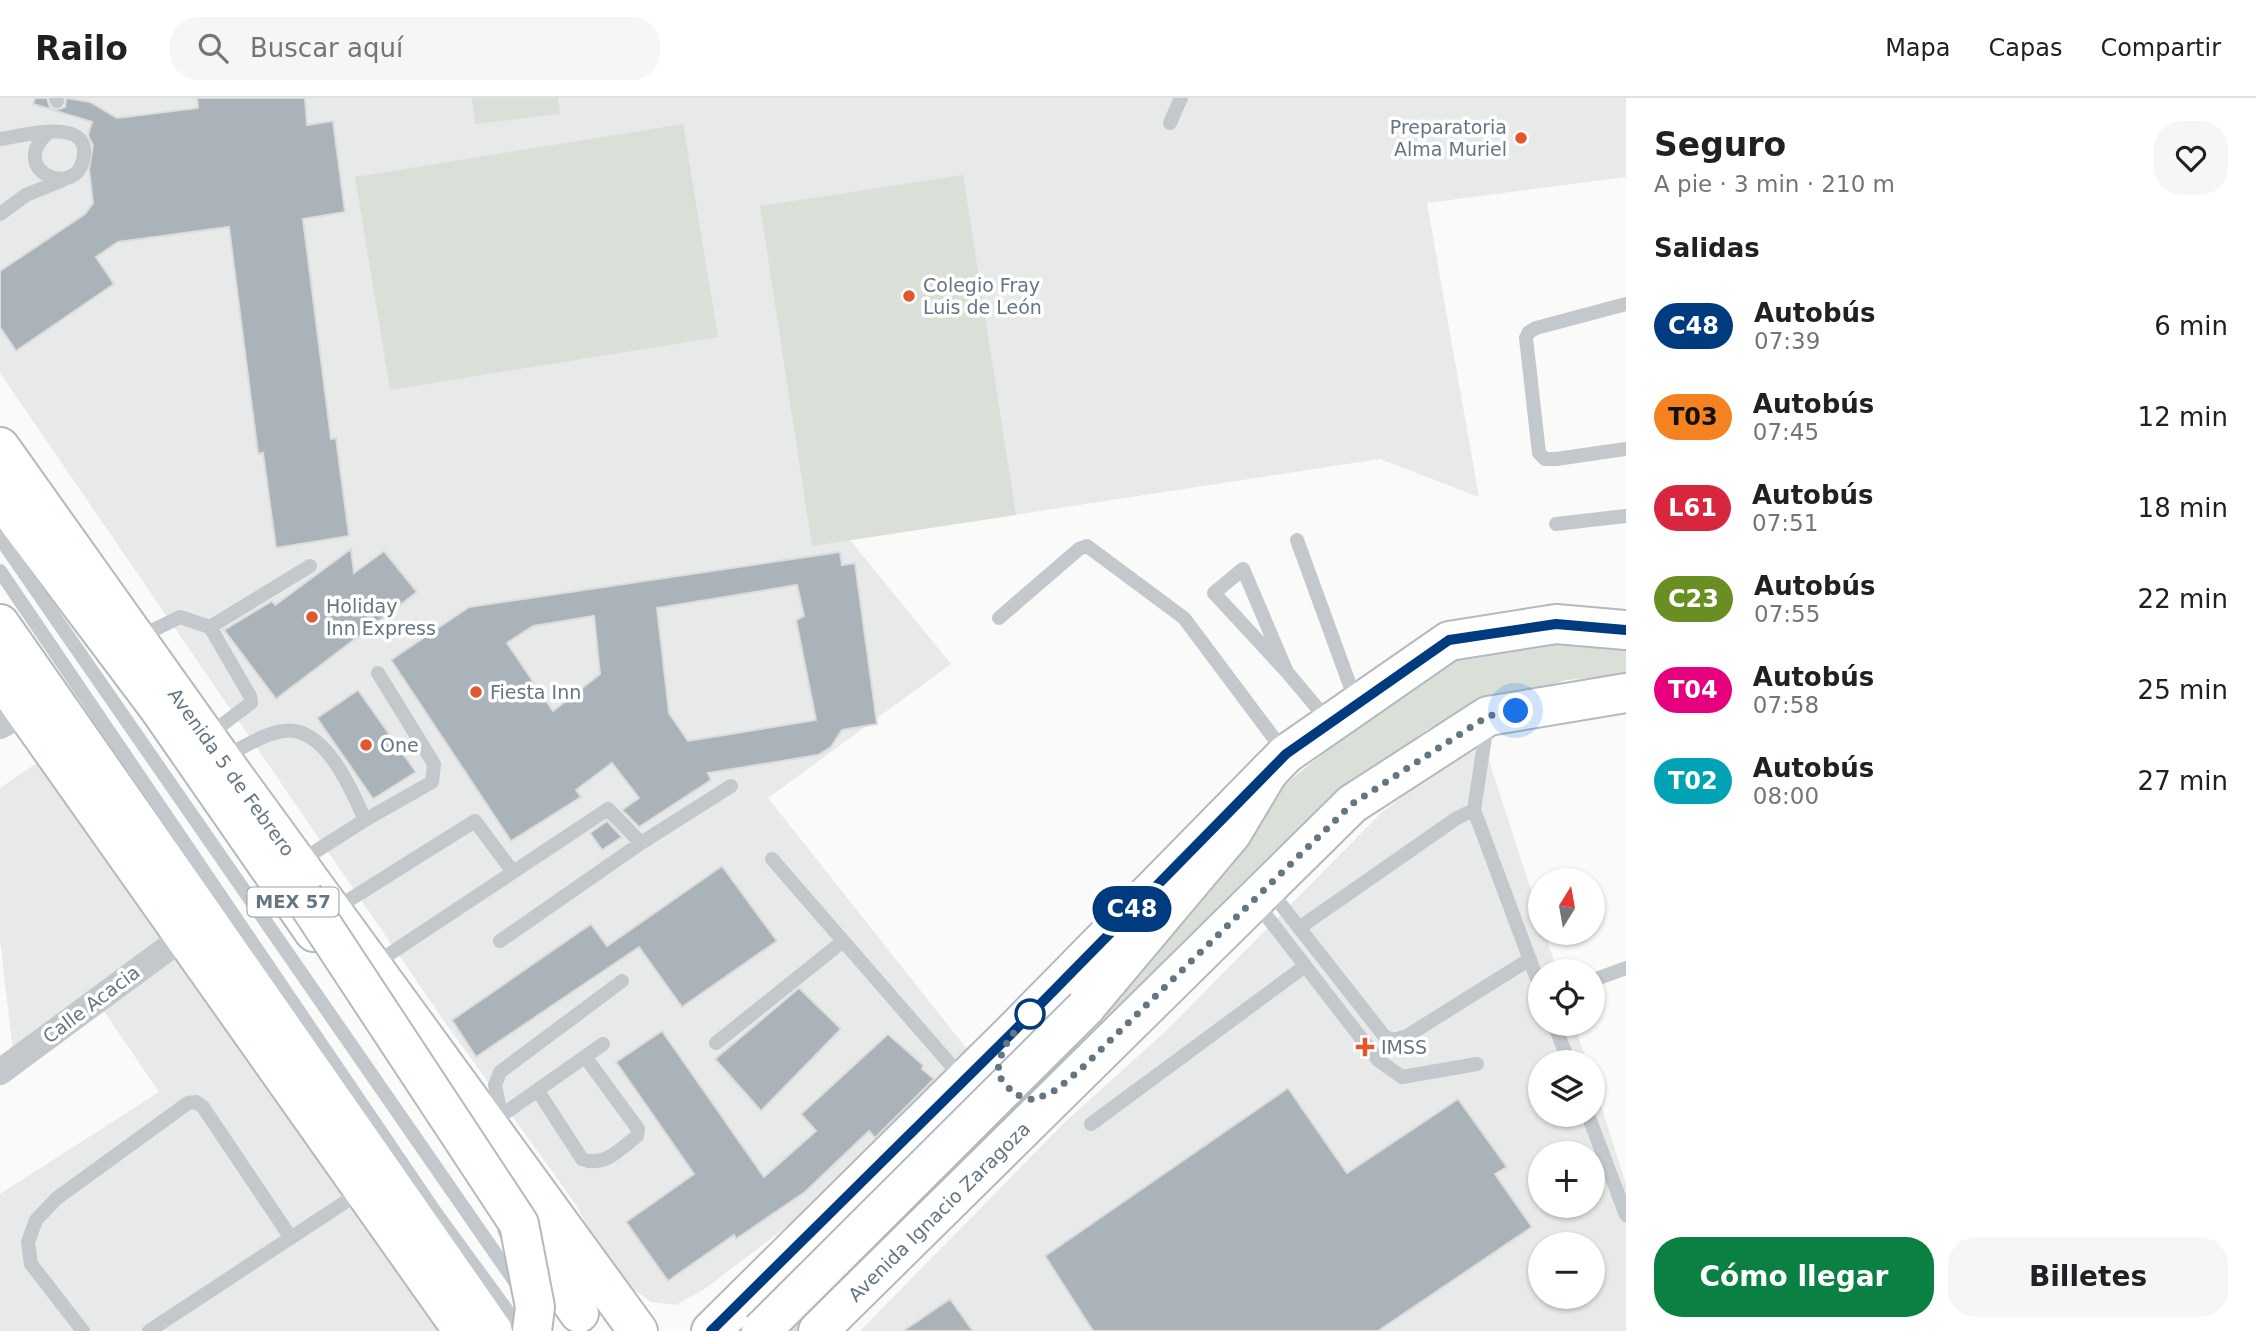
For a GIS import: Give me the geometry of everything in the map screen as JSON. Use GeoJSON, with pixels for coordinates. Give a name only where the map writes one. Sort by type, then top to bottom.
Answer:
{"type":"FeatureCollection","features":[{"type":"Feature","properties":{"kind":"main road","name":"Avenida 5 de Febrero"},"geometry":{"type":"LineString","coordinates":[[0,447],[220,756],[311,890]]}},
{"type":"Feature","properties":{"kind":"main road","name":"Avenida 5 de Febrero"},"geometry":{"type":"LineString","coordinates":[[0,496],[158,707],[563,1322]]}},
{"type":"Feature","properties":{"kind":"main road"},"geometry":{"type":"LineString","coordinates":[[0,496],[82,564]]}},
{"type":"Feature","properties":{"kind":"main road"},"geometry":{"type":"LineString","coordinates":[[0,624],[493,1331]]}},
{"type":"Feature","properties":{"kind":"main road"},"geometry":{"type":"LineString","coordinates":[[711,1331],[1013,1032],[1277,762],[1449,640],[1556,624],[1626,630]]}},
{"type":"Feature","properties":{"kind":"main road","name":"Avenida Ignacio Zaragoza"},"geometry":{"type":"LineString","coordinates":[[818,1331],[1352,804],[1488,716],[1626,693]]}},
{"type":"Feature","properties":{"kind":"main road"},"geometry":{"type":"LineString","coordinates":[[8,696],[463,1331]]}},
{"type":"Feature","properties":{"kind":"main road"},"geometry":{"type":"LineString","coordinates":[[761,1331],[1085,1008],[1132,956],[1232,833],[1277,762]]}},
{"type":"Feature","properties":{"kind":"main road"},"geometry":{"type":"LineString","coordinates":[[311,890],[494,1121],[638,1331]]}},
{"type":"Feature","properties":{"kind":"main road"},"geometry":{"type":"LineString","coordinates":[[311,890],[519,1224],[535,1307],[532,1331]]}},
{"type":"Feature","properties":{"kind":"main road"},"geometry":{"type":"LineString","coordinates":[[1013,1032],[998,1064],[998,1075],[1014,1094],[1034,1100],[1045,1096],[1081,1069]]}},
{"type":"Feature","properties":{"kind":"street","name":"Calle Acacia"},"geometry":{"type":"LineString","coordinates":[[0,1072],[183,937]]}},
{"type":"Feature","properties":{"kind":"lane"},"geometry":{"type":"LineString","coordinates":[[1170,122],[1181,98]]}},
{"type":"Feature","properties":{"kind":"lane"},"geometry":{"type":"LineString","coordinates":[[56,126],[38,141],[34,152],[36,164],[43,174],[54,179],[67,178]]}},
{"type":"Feature","properties":{"kind":"lane"},"geometry":{"type":"LineString","coordinates":[[0,139],[56,126],[72,133],[85,152],[77,173],[26,195],[0,214]]}},
{"type":"Feature","properties":{"kind":"lane"},"geometry":{"type":"LineString","coordinates":[[1626,304],[1536,328],[1529,332],[1526,338],[1539,453],[1545,459],[1556,459],[1626,449]]}},
{"type":"Feature","properties":{"kind":"lane"},"geometry":{"type":"LineString","coordinates":[[1556,524],[1626,516]]}},
{"type":"Feature","properties":{"kind":"lane"},"geometry":{"type":"LineString","coordinates":[[0,538],[563,1322]]}},
{"type":"Feature","properties":{"kind":"lane"},"geometry":{"type":"LineString","coordinates":[[1297,540],[1343,713]]}},
{"type":"Feature","properties":{"kind":"lane"},"geometry":{"type":"LineString","coordinates":[[999,618],[1087,546],[1184,618],[1277,762]]}},
{"type":"Feature","properties":{"kind":"lane"},"geometry":{"type":"LineString","coordinates":[[210,627],[310,566]]}},
{"type":"Feature","properties":{"kind":"lane"},"geometry":{"type":"LineString","coordinates":[[1287,672],[1243,569],[1214,593],[1287,672],[1343,713]]}},
{"type":"Feature","properties":{"kind":"lane"},"geometry":{"type":"LineString","coordinates":[[0,571],[435,1212],[522,1331]]}},
{"type":"Feature","properties":{"kind":"lane"},"geometry":{"type":"LineString","coordinates":[[135,638],[180,617],[210,627],[251,703],[220,756]]}},
{"type":"Feature","properties":{"kind":"lane"},"geometry":{"type":"LineString","coordinates":[[311,890],[365,820],[432,782],[435,773],[434,764],[378,673]]}},
{"type":"Feature","properties":{"kind":"lane"},"geometry":{"type":"LineString","coordinates":[[1488,716],[1475,810],[1530,959]]}},
{"type":"Feature","properties":{"kind":"lane"},"geometry":{"type":"LineString","coordinates":[[220,756],[277,732],[298,730],[319,742],[348,782],[365,820]]}},
{"type":"Feature","properties":{"kind":"lane"},"geometry":{"type":"LineString","coordinates":[[500,941],[641,843],[731,786]]}},
{"type":"Feature","properties":{"kind":"lane"},"geometry":{"type":"LineString","coordinates":[[372,965],[608,810],[641,843]]}},
{"type":"Feature","properties":{"kind":"lane"},"geometry":{"type":"LineString","coordinates":[[1299,928],[1457,818],[1475,810]]}},
{"type":"Feature","properties":{"kind":"lane"},"geometry":{"type":"LineString","coordinates":[[311,890],[475,821],[513,872]]}},
{"type":"Feature","properties":{"kind":"lane"},"geometry":{"type":"LineString","coordinates":[[772,859],[963,1079]]}},
{"type":"Feature","properties":{"kind":"lane"},"geometry":{"type":"LineString","coordinates":[[1261,894],[1299,928],[1385,1037],[1394,1040],[1407,1035],[1528,960]]}},
{"type":"Feature","properties":{"kind":"lane"},"geometry":{"type":"LineString","coordinates":[[1261,894],[1305,966],[1378,1060],[1402,1077],[1477,1064]]}},
{"type":"Feature","properties":{"kind":"lane"},"geometry":{"type":"LineString","coordinates":[[716,1043],[842,942]]}},
{"type":"Feature","properties":{"kind":"lane"},"geometry":{"type":"LineString","coordinates":[[1091,1124],[1305,966]]}},
{"type":"Feature","properties":{"kind":"lane"},"geometry":{"type":"LineString","coordinates":[[1605,976],[1626,968]]}},
{"type":"Feature","properties":{"kind":"lane"},"geometry":{"type":"LineString","coordinates":[[494,1121],[495,1085],[500,1072],[622,981]]}},
{"type":"Feature","properties":{"kind":"lane"},"geometry":{"type":"LineString","coordinates":[[494,1121],[603,1044]]}},
{"type":"Feature","properties":{"kind":"lane"},"geometry":{"type":"LineString","coordinates":[[538,1091],[582,1159],[593,1164],[603,1162],[637,1136],[638,1129],[586,1058]]}},
{"type":"Feature","properties":{"kind":"lane"},"geometry":{"type":"LineString","coordinates":[[83,1331],[31,1264],[28,1242],[36,1220],[57,1198],[188,1103],[196,1102],[202,1107],[291,1238]]}},
{"type":"Feature","properties":{"kind":"lane"},"geometry":{"type":"LineString","coordinates":[[1593,1127],[1626,1215]]}},
{"type":"Feature","properties":{"kind":"lane"},"geometry":{"type":"LineString","coordinates":[[149,1331],[363,1190]]}},
{"type":"Feature","properties":{"kind":"shaded area"},"geometry":{"type":"Polygon","coordinates":[[[0,98],[1626,98],[1626,177],[1427,203],[1479,497],[1380,459],[850,540],[951,664],[768,798],[967,1049],[798,1218],[706,1288],[676,1305],[651,1302],[615,1276],[576,1205],[442,1018],[0,373],[0,98]]]}},
{"type":"Feature","properties":{"kind":"shaded area"},"geometry":{"type":"Polygon","coordinates":[[[472,98],[558,98],[560,114],[475,124],[472,98]]]}},
{"type":"Feature","properties":{"kind":"shaded area"},"geometry":{"type":"Polygon","coordinates":[[[683,124],[718,337],[390,390],[355,177],[683,124]]]}},
{"type":"Feature","properties":{"kind":"shaded area"},"geometry":{"type":"Polygon","coordinates":[[[963,175],[1016,515],[812,546],[760,206],[963,175]]]}},
{"type":"Feature","properties":{"kind":"shaded area"},"geometry":{"type":"Polygon","coordinates":[[[1626,630],[1626,675],[1566,680],[1428,729],[1321,812],[807,1331],[731,1331],[1256,808],[1342,738],[1462,647],[1626,630]]]}},
{"type":"Feature","properties":{"kind":"shaded area","name":"IMSS"},"geometry":{"type":"Polygon","coordinates":[[[1484,745],[1528,881],[1528,945],[1549,945],[1553,959],[1528,959],[1528,1036],[1578,1036],[1583,1050],[1528,1050],[1528,1127],[1605,1127],[1605,1118],[1626,1184],[1626,1331],[860,1331],[1066,1121],[1166,1031],[1381,813],[1431,775],[1484,745]]]}},
{"type":"Feature","properties":{"kind":"shaded area"},"geometry":{"type":"Polygon","coordinates":[[[53,752],[463,1331],[0,1331],[0,1194],[159,1092],[97,1001],[14,1062],[0,939],[0,788],[53,752]]]}},
{"type":"Feature","properties":{"kind":"building"},"geometry":{"type":"Polygon","coordinates":[[[35,98],[47,98],[50,108],[56,110],[65,107],[66,98],[90,102],[117,118],[198,108],[197,98],[305,98],[307,125],[333,121],[345,212],[303,219],[331,439],[336,438],[349,536],[276,548],[263,453],[258,454],[229,227],[118,242],[96,257],[114,284],[16,351],[0,327],[0,271],[85,214],[93,203],[89,169],[93,146],[88,135],[92,122],[33,104],[35,98]]]}},
{"type":"Feature","properties":{"kind":"building","name":"Holiday Inn Express"},"geometry":{"type":"Polygon","coordinates":[[[351,549],[354,573],[384,551],[417,592],[276,699],[224,630],[272,601],[275,605],[351,549]]]}},
{"type":"Feature","properties":{"kind":"building","name":"Fiesta Inn"},"geometry":{"type":"Polygon","coordinates":[[[840,552],[842,565],[855,563],[877,724],[842,730],[831,747],[818,755],[708,773],[711,780],[639,827],[622,810],[639,798],[612,763],[576,790],[581,797],[511,841],[391,660],[469,607],[840,552]],[[797,585],[657,608],[669,713],[688,741],[816,720],[796,620],[804,616],[797,585]],[[594,616],[533,626],[507,643],[553,711],[600,674],[594,616]]]}},
{"type":"Feature","properties":{"kind":"building","name":"One"},"geometry":{"type":"Polygon","coordinates":[[[358,690],[416,772],[373,799],[317,718],[358,690]]]}},
{"type":"Feature","properties":{"kind":"building"},"geometry":{"type":"Polygon","coordinates":[[[607,821],[622,837],[602,850],[590,833],[607,821]]]}},
{"type":"Feature","properties":{"kind":"building"},"geometry":{"type":"Polygon","coordinates":[[[722,866],[777,941],[682,1007],[639,947],[476,1057],[452,1020],[591,924],[607,946],[722,866]]]}},
{"type":"Feature","properties":{"kind":"building"},"geometry":{"type":"Polygon","coordinates":[[[799,988],[841,1029],[761,1111],[715,1059],[799,988]]]}},
{"type":"Feature","properties":{"kind":"building"},"geometry":{"type":"Polygon","coordinates":[[[662,1031],[764,1177],[816,1131],[801,1114],[888,1034],[923,1065],[922,1069],[934,1079],[875,1138],[869,1131],[805,1192],[736,1239],[734,1235],[668,1281],[626,1222],[694,1174],[616,1062],[662,1031]]]}},
{"type":"Feature","properties":{"kind":"building","name":"IMSS"},"geometry":{"type":"Polygon","coordinates":[[[1288,1088],[1347,1173],[1458,1099],[1507,1167],[1495,1174],[1532,1227],[1378,1331],[1093,1331],[1045,1256],[1288,1088]]]}},
{"type":"Feature","properties":{"kind":"building"},"geometry":{"type":"Polygon","coordinates":[[[950,1299],[973,1331],[903,1331],[950,1299]]]}},
{"type":"Feature","properties":{"kind":"bus line","name":"C48"},"geometry":{"type":"LineString","coordinates":[[711,1331],[1013,1032],[1286,754],[1449,640],[1556,624],[1626,630]]}},
{"type":"Feature","properties":{"kind":"place","name":"Preparatoria Alma Muriel"},"geometry":{"type":"Point","coordinates":[1521,138]}},
{"type":"Feature","properties":{"kind":"place","name":"Colegio Fray Luis de León"},"geometry":{"type":"Point","coordinates":[909,296]}},
{"type":"Feature","properties":{"kind":"place","name":"Holiday Inn Express"},"geometry":{"type":"Point","coordinates":[312,617]}},
{"type":"Feature","properties":{"kind":"place","name":"Fiesta Inn"},"geometry":{"type":"Point","coordinates":[476,692]}},
{"type":"Feature","properties":{"kind":"place","name":"One"},"geometry":{"type":"Point","coordinates":[366,745]}},
{"type":"Feature","properties":{"kind":"place","name":"IMSS"},"geometry":{"type":"Point","coordinates":[1365,1047]}},
{"type":"Feature","properties":{"kind":"route"},"geometry":{"type":"LineString","coordinates":[[1030,1014],[1013,1032],[998,1064],[998,1075],[1001,1082],[1014,1094],[1034,1100],[1056,1090],[1081,1069],[1352,804],[1488,716],[1516,711]]}}]}
